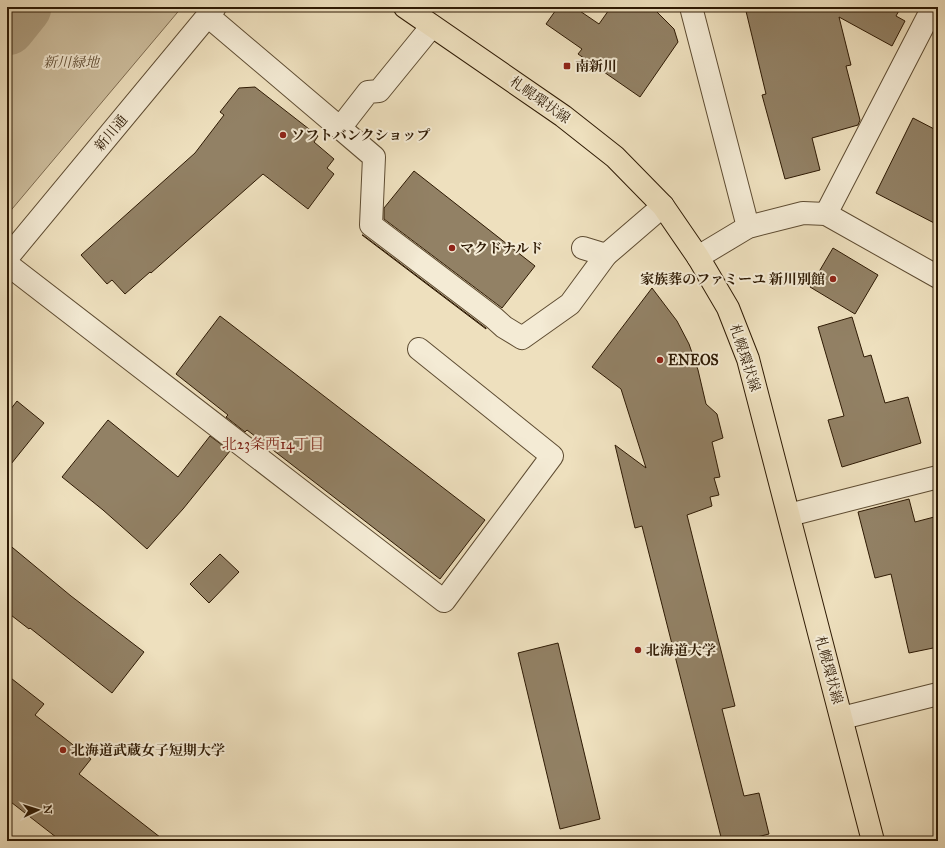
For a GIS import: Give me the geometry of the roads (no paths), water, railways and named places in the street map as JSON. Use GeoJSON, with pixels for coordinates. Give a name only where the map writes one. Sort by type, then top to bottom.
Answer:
{"type":"FeatureCollection","features":[{"type":"Feature","properties":{"kind":"main road","name":"札幌環状線"},"geometry":{"type":"LineString","coordinates":[[405,7],[563,116],[615,157],[663,206],[698,257],[728,308],[748,359],[873,841]]}},
{"type":"Feature","properties":{"kind":"street"},"geometry":{"type":"LineString","coordinates":[[691,7],[748,227]]}},
{"type":"Feature","properties":{"kind":"street"},"geometry":{"type":"LineString","coordinates":[[826,214],[933,7]]}},
{"type":"Feature","properties":{"kind":"street"},"geometry":{"type":"LineString","coordinates":[[212,12],[374,157],[371,225],[504,327],[522,338],[570,304],[606,254],[663,206]]}},
{"type":"Feature","properties":{"kind":"street","name":"新川通"},"geometry":{"type":"LineString","coordinates":[[7,258],[212,12]]}},
{"type":"Feature","properties":{"kind":"street"},"geometry":{"type":"LineString","coordinates":[[340,128],[368,92],[379,90],[432,26]]}},
{"type":"Feature","properties":{"kind":"street"},"geometry":{"type":"LineString","coordinates":[[698,257],[748,227],[803,213],[826,214],[938,276]]}},
{"type":"Feature","properties":{"kind":"street"},"geometry":{"type":"LineString","coordinates":[[583,248],[606,254]]}},
{"type":"Feature","properties":{"kind":"street"},"geometry":{"type":"LineString","coordinates":[[7,264],[444,601],[552,456],[419,349]]}},
{"type":"Feature","properties":{"kind":"street"},"geometry":{"type":"LineString","coordinates":[[789,515],[938,477]]}},
{"type":"Feature","properties":{"kind":"street"},"geometry":{"type":"LineString","coordinates":[[842,718],[938,694]]}},
{"type":"Feature","properties":{"kind":"waterway"},"geometry":{"type":"LineString","coordinates":[[7,27],[23,7]]}},
{"type":"Feature","properties":{"kind":"place","name":"南新川"},"geometry":{"type":"Point","coordinates":[567,66]}},
{"type":"Feature","properties":{"kind":"place","name":"ソフトバンクショップ"},"geometry":{"type":"Point","coordinates":[283,135]}},
{"type":"Feature","properties":{"kind":"place","name":"マクドナルド"},"geometry":{"type":"Point","coordinates":[452,248]}},
{"type":"Feature","properties":{"kind":"place","name":"家族葬のファミーユ 新川別館"},"geometry":{"type":"Point","coordinates":[833,279]}},
{"type":"Feature","properties":{"kind":"place","name":"ENEOS"},"geometry":{"type":"Point","coordinates":[660,360]}},
{"type":"Feature","properties":{"kind":"place","name":"北海道大学"},"geometry":{"type":"Point","coordinates":[638,650]}},
{"type":"Feature","properties":{"kind":"place","name":"北海道武蔵女子短期大学"},"geometry":{"type":"Point","coordinates":[63,750]}},
{"type":"Feature","properties":{"kind":"district","name":"北23条西14丁目"},"geometry":{"type":"Point","coordinates":[273,444]}},
{"type":"Feature","properties":{"kind":"park label","name":"新川緑地"},"geometry":{"type":"Point","coordinates":[71,62]}}]}
